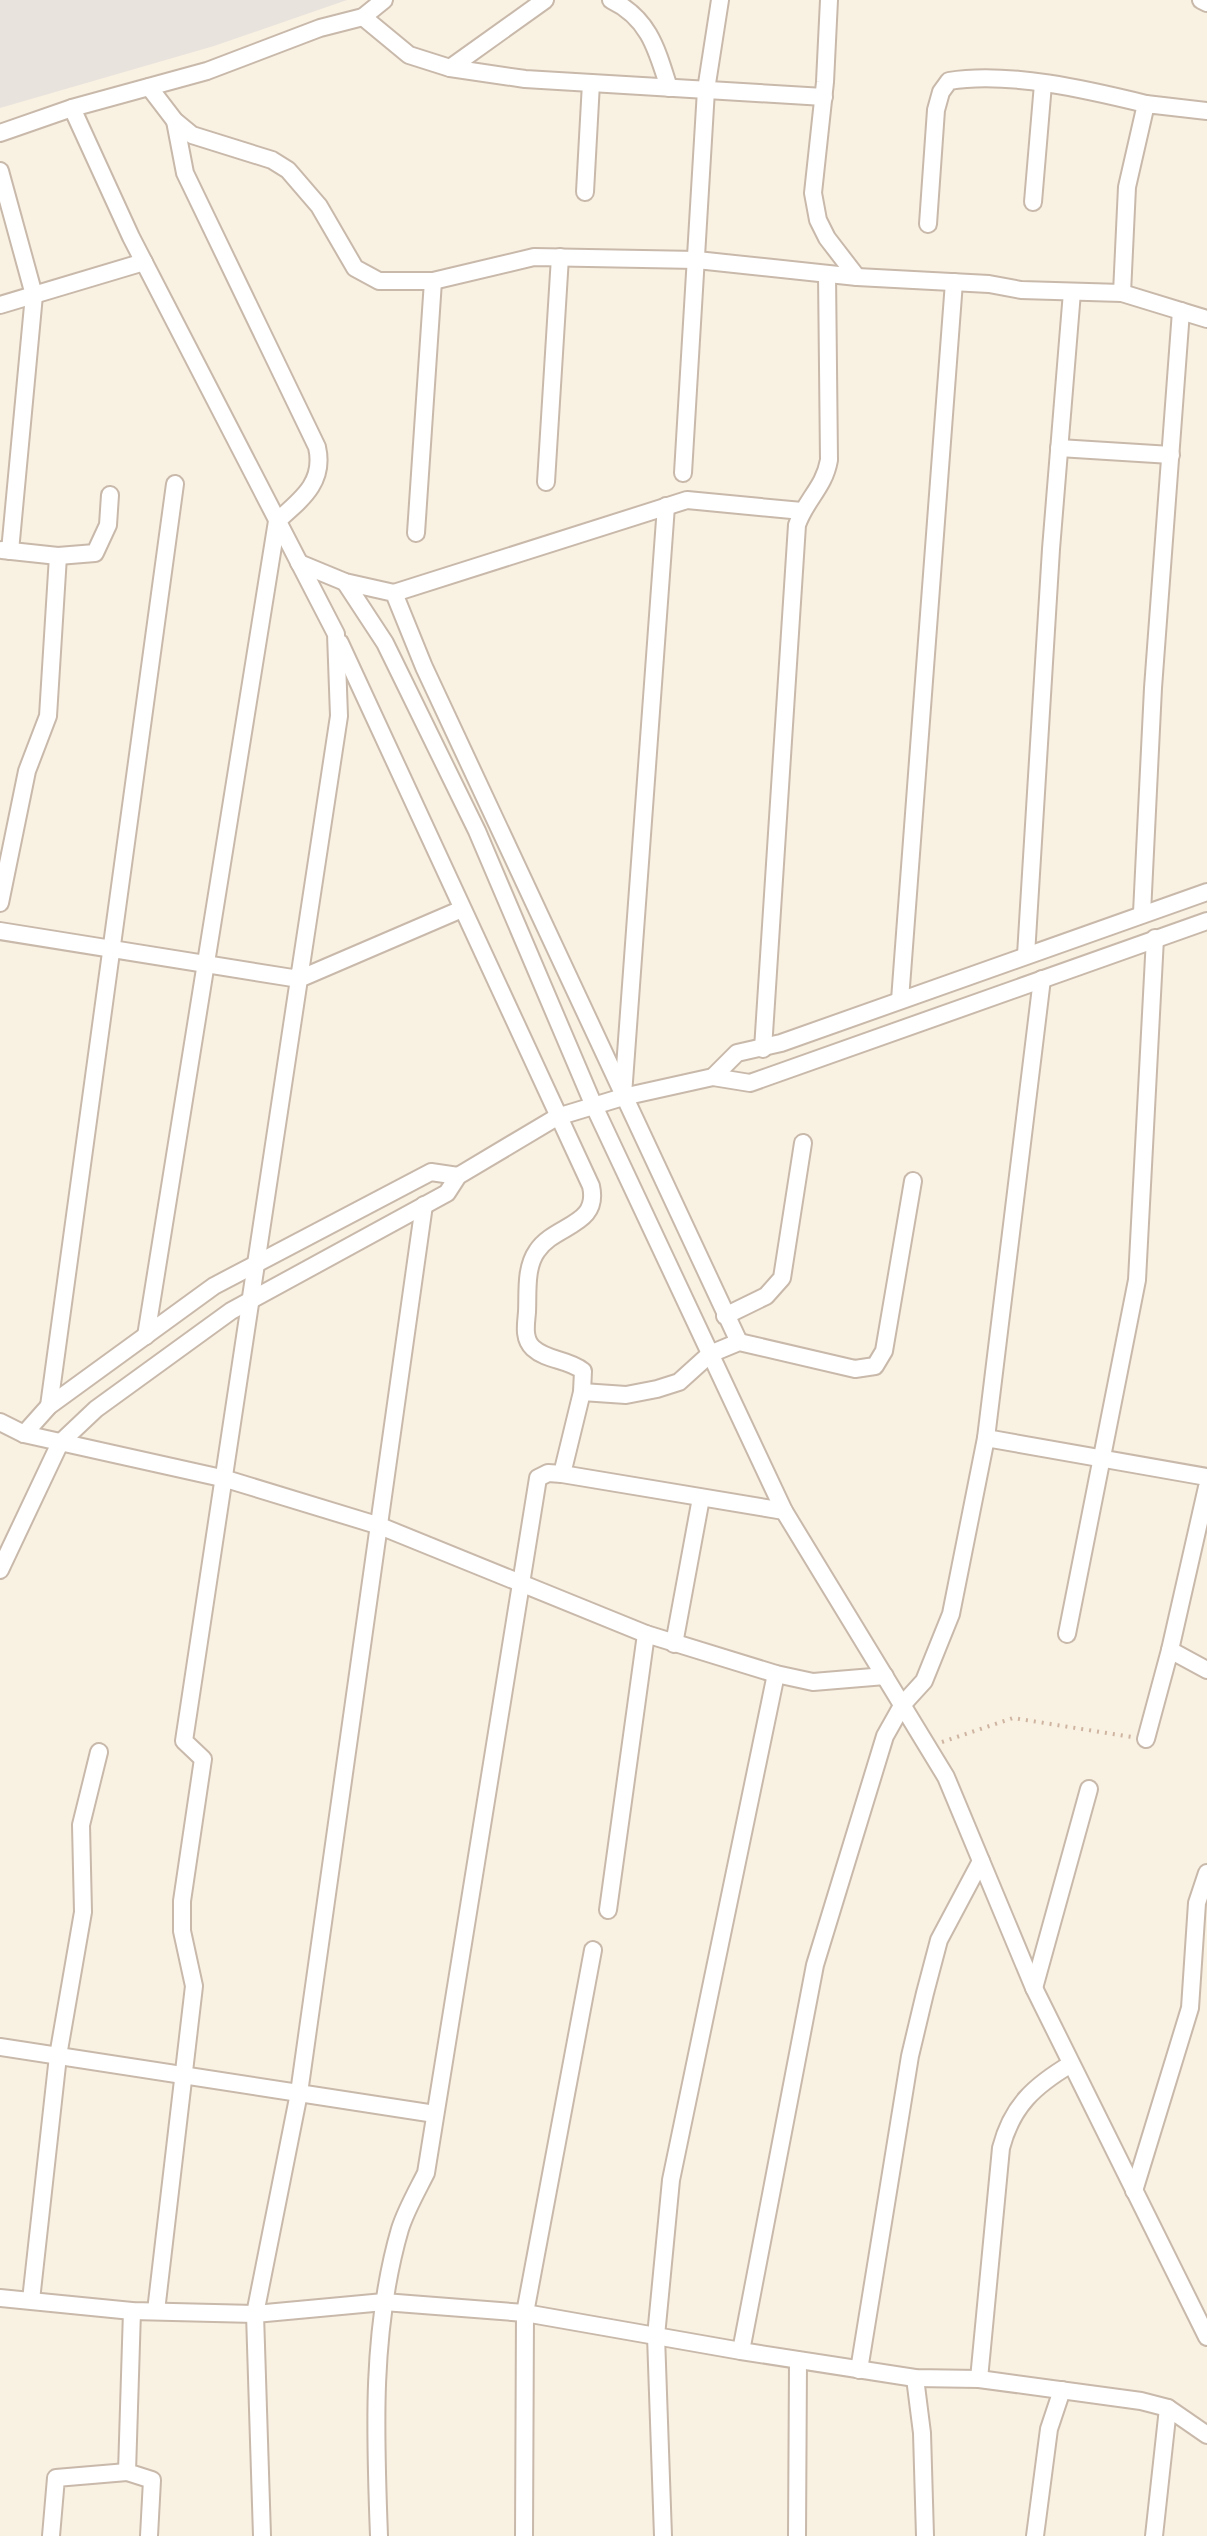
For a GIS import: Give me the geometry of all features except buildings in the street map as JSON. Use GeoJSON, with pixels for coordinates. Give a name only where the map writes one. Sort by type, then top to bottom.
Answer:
{"type":"FeatureCollection","features":[{"type":"Feature","properties":{"kind":"street"},"geometry":{"type":"LineString","coordinates":[[0,133],[72,108],[207,71],[320,28],[363,17],[384,0]]}},
{"type":"Feature","properties":{"kind":"street"},"geometry":{"type":"LineString","coordinates":[[450,68],[545,0]]}},
{"type":"Feature","properties":{"kind":"street"},"geometry":{"type":"LineString","coordinates":[[611,0],[645,24],[655,42],[669,88]]}},
{"type":"Feature","properties":{"kind":"street"},"geometry":{"type":"LineString","coordinates":[[683,473],[706,90],[720,0]]}},
{"type":"Feature","properties":{"kind":"street"},"geometry":{"type":"LineString","coordinates":[[829,0],[824,97],[813,193],[818,220],[827,238],[857,277]]}},
{"type":"Feature","properties":{"kind":"street"},"geometry":{"type":"LineString","coordinates":[[1201,0],[1207,3]]}},
{"type":"Feature","properties":{"kind":"street"},"geometry":{"type":"LineString","coordinates":[[363,17],[409,55],[450,68],[525,79],[824,97]]}},
{"type":"Feature","properties":{"kind":"street"},"geometry":{"type":"LineString","coordinates":[[928,224],[936,110],[941,92],[949,81],[971,77],[1043,84],[1146,104],[1207,111]]}},
{"type":"Feature","properties":{"kind":"street"},"geometry":{"type":"LineString","coordinates":[[585,192],[591,83]]}},
{"type":"Feature","properties":{"kind":"street"},"geometry":{"type":"LineString","coordinates":[[1033,202],[1043,84]]}},
{"type":"Feature","properties":{"kind":"street"},"geometry":{"type":"LineString","coordinates":[[149,87],[175,121],[192,135],[272,160],[288,170],[319,206],[355,268],[379,281],[433,281],[534,257],[697,260],[857,277],[1122,293],[1207,319]]}},
{"type":"Feature","properties":{"kind":"street"},"geometry":{"type":"LineString","coordinates":[[1122,293],[1127,187],[1146,104]]}},
{"type":"Feature","properties":{"kind":"street"},"geometry":{"type":"LineString","coordinates":[[72,108],[144,262],[336,634],[594,1198],[585,1217],[539,1248],[532,1259],[527,1339],[533,1349],[572,1363],[583,1371],[582,1392],[562,1474]]}},
{"type":"Feature","properties":{"kind":"street"},"geometry":{"type":"LineString","coordinates":[[146,1336],[203,963],[277,521],[306,495],[318,477],[321,463],[317,447],[185,173],[175,121]]}},
{"type":"Feature","properties":{"kind":"street"},"geometry":{"type":"LineString","coordinates":[[0,171],[34,295],[5,551],[58,556],[95,553],[108,525],[110,495]]}},
{"type":"Feature","properties":{"kind":"street"},"geometry":{"type":"LineString","coordinates":[[546,482],[560,257]]}},
{"type":"Feature","properties":{"kind":"street"},"geometry":{"type":"LineString","coordinates":[[0,305],[144,262]]}},
{"type":"Feature","properties":{"kind":"street"},"geometry":{"type":"LineString","coordinates":[[763,1049],[796,540],[802,511],[825,481],[829,460],[827,274]]}},
{"type":"Feature","properties":{"kind":"street"},"geometry":{"type":"LineString","coordinates":[[416,533],[433,281]]}},
{"type":"Feature","properties":{"kind":"street"},"geometry":{"type":"LineString","coordinates":[[900,1000],[954,282]]}},
{"type":"Feature","properties":{"kind":"street"},"geometry":{"type":"LineString","coordinates":[[1026,955],[1072,292]]}},
{"type":"Feature","properties":{"kind":"street"},"geometry":{"type":"LineString","coordinates":[[1142,913],[1181,311]]}},
{"type":"Feature","properties":{"kind":"street"},"geometry":{"type":"LineString","coordinates":[[1059,448],[1171,455]]}},
{"type":"Feature","properties":{"kind":"street"},"geometry":{"type":"LineString","coordinates":[[49,1406],[175,484]]}},
{"type":"Feature","properties":{"kind":"street"},"geometry":{"type":"LineString","coordinates":[[299,563],[345,582],[394,593],[687,500],[802,511]]}},
{"type":"Feature","properties":{"kind":"street"},"geometry":{"type":"LineString","coordinates":[[623,1097],[666,506]]}},
{"type":"Feature","properties":{"kind":"street"},"geometry":{"type":"LineString","coordinates":[[0,903],[27,771],[48,716],[58,556]]}},
{"type":"Feature","properties":{"kind":"street"},"geometry":{"type":"LineString","coordinates":[[345,582],[385,643],[477,831],[594,1106],[784,1511],[946,1777],[1034,1988],[1207,2337]]}},
{"type":"Feature","properties":{"kind":"street"},"geometry":{"type":"LineString","coordinates":[[394,593],[412,641],[739,1342]]}},
{"type":"Feature","properties":{"kind":"street"},"geometry":{"type":"LineString","coordinates":[[156,2311],[194,1986],[182,1931],[182,1901],[203,1759],[184,1741],[339,716],[336,634]]}},
{"type":"Feature","properties":{"kind":"street"},"geometry":{"type":"LineString","coordinates":[[713,1077],[737,1053],[763,1049],[1207,892]]}},
{"type":"Feature","properties":{"kind":"street"},"geometry":{"type":"LineString","coordinates":[[0,931],[299,979],[462,909]]}},
{"type":"Feature","properties":{"kind":"street"},"geometry":{"type":"LineString","coordinates":[[0,1570],[60,1443],[96,1409],[250,1301],[447,1193],[458,1176],[557,1117],[623,1097],[713,1077],[750,1083],[1207,921]]}},
{"type":"Feature","properties":{"kind":"street"},"geometry":{"type":"LineString","coordinates":[[1067,1634],[1137,1280],[1155,938]]}},
{"type":"Feature","properties":{"kind":"street"},"geometry":{"type":"LineString","coordinates":[[741,2351],[815,1965],[885,1736],[903,1704],[924,1681],[951,1614],[986,1438],[1042,979]]}},
{"type":"Feature","properties":{"kind":"street"},"geometry":{"type":"LineString","coordinates":[[725,1316],[766,1296],[782,1278],[803,1143]]}},
{"type":"Feature","properties":{"kind":"street"},"geometry":{"type":"LineString","coordinates":[[24,1434],[49,1406],[214,1286],[431,1172],[458,1176]]}},
{"type":"Feature","properties":{"kind":"street"},"geometry":{"type":"LineString","coordinates":[[582,1392],[626,1395],[679,1382],[710,1354],[739,1342],[855,1369],[875,1366],[884,1351],[913,1181]]}},
{"type":"Feature","properties":{"kind":"street"},"geometry":{"type":"LineString","coordinates":[[262,2536],[255,2314],[299,2093],[424,1205]]}},
{"type":"Feature","properties":{"kind":"street"},"geometry":{"type":"LineString","coordinates":[[0,1422],[24,1434],[226,1479],[380,1526],[522,1581],[646,1634],[776,1674],[813,1682],[885,1676]]}},
{"type":"Feature","properties":{"kind":"street"},"geometry":{"type":"LineString","coordinates":[[986,1438],[1207,1477]]}},
{"type":"Feature","properties":{"kind":"street"},"geometry":{"type":"LineString","coordinates":[[379,2536],[374,2412],[384,2302],[401,2227],[426,2173],[538,1478],[548,1473],[562,1474],[784,1511]]}},
{"type":"Feature","properties":{"kind":"street"},"geometry":{"type":"LineString","coordinates":[[1146,1739],[1207,1487]]}},
{"type":"Feature","properties":{"kind":"street"},"geometry":{"type":"LineString","coordinates":[[674,1644],[701,1498]]}},
{"type":"Feature","properties":{"kind":"street"},"geometry":{"type":"LineString","coordinates":[[608,1910],[646,1634]]}},
{"type":"Feature","properties":{"kind":"street"},"geometry":{"type":"LineString","coordinates":[[1170,1650],[1207,1670]]}},
{"type":"Feature","properties":{"kind":"street"},"geometry":{"type":"LineString","coordinates":[[663,2536],[656,2336],[671,2180],[776,1674]]}},
{"type":"Feature","properties":{"kind":"street"},"geometry":{"type":"LineString","coordinates":[[31,2300],[58,2056],[83,1912],[81,1825],[99,1752]]}},
{"type":"Feature","properties":{"kind":"street"},"geometry":{"type":"LineString","coordinates":[[1034,1988],[1089,1789]]}},
{"type":"Feature","properties":{"kind":"street"},"geometry":{"type":"LineString","coordinates":[[859,2370],[910,2056],[939,1940],[981,1861]]}},
{"type":"Feature","properties":{"kind":"street"},"geometry":{"type":"LineString","coordinates":[[1134,2191],[1190,2008],[1197,1903],[1207,1873]]}},
{"type":"Feature","properties":{"kind":"street"},"geometry":{"type":"LineString","coordinates":[[524,2536],[525,2313],[593,1950]]}},
{"type":"Feature","properties":{"kind":"street"},"geometry":{"type":"LineString","coordinates":[[0,2047],[435,2114]]}},
{"type":"Feature","properties":{"kind":"street"},"geometry":{"type":"LineString","coordinates":[[979,2379],[1001,2148],[1008,2122],[1021,2100],[1043,2081],[1071,2064]]}},
{"type":"Feature","properties":{"kind":"street"},"geometry":{"type":"LineString","coordinates":[[0,2298],[132,2311],[255,2314],[384,2302],[525,2313],[798,2362],[915,2378],[979,2379],[1141,2401],[1168,2408],[1207,2435]]}},
{"type":"Feature","properties":{"kind":"street"},"geometry":{"type":"LineString","coordinates":[[127,2472],[132,2311]]}},
{"type":"Feature","properties":{"kind":"street"},"geometry":{"type":"LineString","coordinates":[[797,2536],[798,2362]]}},
{"type":"Feature","properties":{"kind":"street"},"geometry":{"type":"LineString","coordinates":[[915,2378],[922,2433],[925,2536]]}},
{"type":"Feature","properties":{"kind":"street"},"geometry":{"type":"LineString","coordinates":[[1035,2536],[1049,2429],[1062,2390]]}},
{"type":"Feature","properties":{"kind":"street"},"geometry":{"type":"LineString","coordinates":[[1154,2536],[1168,2408]]}},
{"type":"Feature","properties":{"kind":"street"},"geometry":{"type":"LineString","coordinates":[[51,2536],[56,2478],[127,2472],[152,2480],[149,2536]]}},
{"type":"Feature","properties":{"kind":"path"},"geometry":{"type":"LineString","coordinates":[[927,1748],[1013,1718],[1146,1739]]}},
{"type":"Feature","properties":{"kind":"shaded area"},"geometry":{"type":"Polygon","coordinates":[[[0,0],[347,0],[214,46],[0,108],[0,0]]]}}]}
